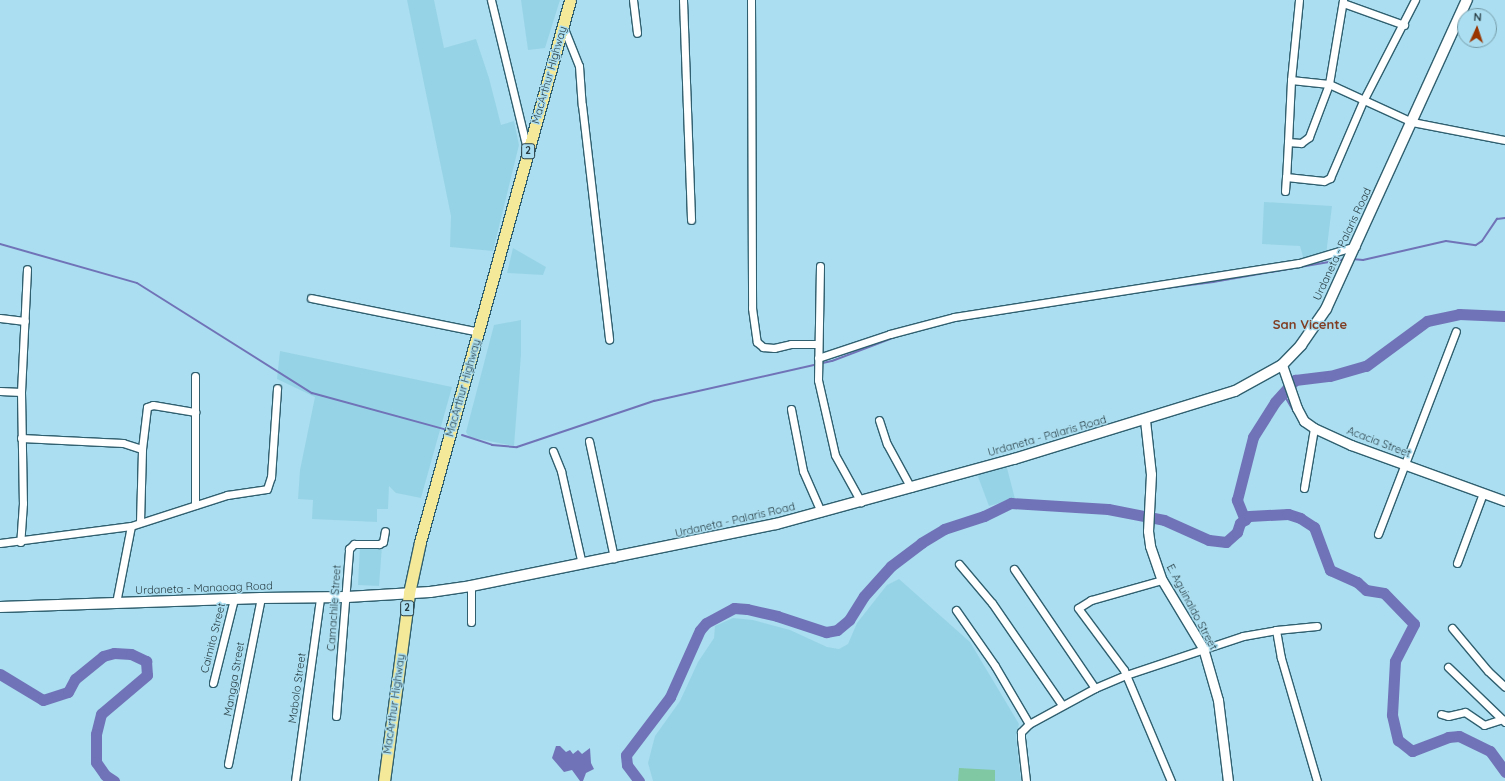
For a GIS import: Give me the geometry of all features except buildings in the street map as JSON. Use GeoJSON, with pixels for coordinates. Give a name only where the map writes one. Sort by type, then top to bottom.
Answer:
{"type":"FeatureCollection","features":[{"type":"Feature","properties":{"kind":"main road","name":"MacArthur Highway"},"geometry":{"type":"LineString","coordinates":[[384,781],[409,593],[420,542],[570,0]]}},
{"type":"Feature","properties":{"kind":"main road","name":"Urdaneta - Palaris Road"},"geometry":{"type":"LineString","coordinates":[[409,593],[471,586],[711,539],[861,502],[1145,420],[1235,391],[1282,365],[1314,326],[1348,265],[1467,0]]}},
{"type":"Feature","properties":{"kind":"main road","name":"Urdaneta - Manaoag Road"},"geometry":{"type":"LineString","coordinates":[[0,607],[261,598],[320,598],[409,593]]}},
{"type":"Feature","properties":{"kind":"street"},"geometry":{"type":"LineString","coordinates":[[491,0],[528,152]]}},
{"type":"Feature","properties":{"kind":"street"},"geometry":{"type":"LineString","coordinates":[[634,0],[637,33]]}},
{"type":"Feature","properties":{"kind":"street"},"geometry":{"type":"LineString","coordinates":[[683,0],[691,220]]}},
{"type":"Feature","properties":{"kind":"street"},"geometry":{"type":"LineString","coordinates":[[751,0],[752,308],[757,342],[763,347],[774,348],[791,344],[818,344]]}},
{"type":"Feature","properties":{"kind":"street"},"geometry":{"type":"LineString","coordinates":[[1285,191],[1291,80],[1299,0]]}},
{"type":"Feature","properties":{"kind":"street"},"geometry":{"type":"LineString","coordinates":[[1286,177],[1324,181],[1330,178],[1363,101],[1404,25],[1415,0]]}},
{"type":"Feature","properties":{"kind":"street"},"geometry":{"type":"LineString","coordinates":[[1288,142],[1301,143],[1309,137],[1329,84],[1343,2],[1404,25]]}},
{"type":"Feature","properties":{"kind":"street"},"geometry":{"type":"LineString","coordinates":[[563,25],[580,66],[582,105],[609,339]]}},
{"type":"Feature","properties":{"kind":"street"},"geometry":{"type":"LineString","coordinates":[[1291,80],[1329,84],[1363,101],[1412,122],[1505,140]]}},
{"type":"Feature","properties":{"kind":"street"},"geometry":{"type":"LineString","coordinates":[[818,360],[890,334],[954,317],[1299,263],[1354,250]]}},
{"type":"Feature","properties":{"kind":"street"},"geometry":{"type":"LineString","coordinates":[[820,266],[818,374],[835,455],[861,502]]}},
{"type":"Feature","properties":{"kind":"street"},"geometry":{"type":"LineString","coordinates":[[20,542],[23,503],[21,392],[27,269]]}},
{"type":"Feature","properties":{"kind":"street"},"geometry":{"type":"LineString","coordinates":[[311,298],[479,332]]}},
{"type":"Feature","properties":{"kind":"street"},"geometry":{"type":"LineString","coordinates":[[0,318],[25,321]]}},
{"type":"Feature","properties":{"kind":"street"},"geometry":{"type":"LineString","coordinates":[[1378,534],[1456,331]]}},
{"type":"Feature","properties":{"kind":"street","name":"Acacia Street"},"geometry":{"type":"LineString","coordinates":[[1282,365],[1291,394],[1304,421],[1314,428],[1351,445],[1405,466],[1505,501]]}},
{"type":"Feature","properties":{"kind":"street"},"geometry":{"type":"LineString","coordinates":[[195,376],[195,505]]}},
{"type":"Feature","properties":{"kind":"street"},"geometry":{"type":"LineString","coordinates":[[0,543],[20,542],[107,527],[131,526],[227,495],[260,492],[269,488],[278,388]]}},
{"type":"Feature","properties":{"kind":"street"},"geometry":{"type":"LineString","coordinates":[[0,391],[21,392]]}},
{"type":"Feature","properties":{"kind":"street"},"geometry":{"type":"LineString","coordinates":[[140,522],[142,449],[146,409],[149,405],[195,412]]}},
{"type":"Feature","properties":{"kind":"street"},"geometry":{"type":"LineString","coordinates":[[790,409],[803,471],[821,512]]}},
{"type":"Feature","properties":{"kind":"street"},"geometry":{"type":"LineString","coordinates":[[879,420],[887,444],[911,488]]}},
{"type":"Feature","properties":{"kind":"street","name":"E. Aguinaldo Street"},"geometry":{"type":"LineString","coordinates":[[1145,420],[1151,474],[1148,531],[1150,546],[1162,580],[1203,648],[1218,700],[1228,781]]}},
{"type":"Feature","properties":{"kind":"street"},"geometry":{"type":"LineString","coordinates":[[1304,488],[1314,428]]}},
{"type":"Feature","properties":{"kind":"street"},"geometry":{"type":"LineString","coordinates":[[21,438],[123,444],[142,449]]}},
{"type":"Feature","properties":{"kind":"street"},"geometry":{"type":"LineString","coordinates":[[589,441],[614,558]]}},
{"type":"Feature","properties":{"kind":"street"},"geometry":{"type":"LineString","coordinates":[[553,451],[561,471],[582,564]]}},
{"type":"Feature","properties":{"kind":"street"},"geometry":{"type":"LineString","coordinates":[[1457,563],[1483,493]]}},
{"type":"Feature","properties":{"kind":"street"},"geometry":{"type":"LineString","coordinates":[[116,603],[131,526]]}},
{"type":"Feature","properties":{"kind":"street","name":"Camachile Street"},"geometry":{"type":"LineString","coordinates":[[336,716],[350,547],[354,544],[379,544],[383,542],[385,531]]}},
{"type":"Feature","properties":{"kind":"street"},"geometry":{"type":"LineString","coordinates":[[959,564],[992,603],[1062,705]]}},
{"type":"Feature","properties":{"kind":"street"},"geometry":{"type":"LineString","coordinates":[[1014,569],[1095,688]]}},
{"type":"Feature","properties":{"kind":"street"},"geometry":{"type":"LineString","coordinates":[[1162,580],[1091,600],[1078,608],[1126,675],[1171,781]]}},
{"type":"Feature","properties":{"kind":"street"},"geometry":{"type":"LineString","coordinates":[[471,586],[472,622]]}},
{"type":"Feature","properties":{"kind":"street","name":"Mangga Street"},"geometry":{"type":"LineString","coordinates":[[228,764],[261,598]]}},
{"type":"Feature","properties":{"kind":"street","name":"Mabolo Street"},"geometry":{"type":"LineString","coordinates":[[295,781],[320,598]]}},
{"type":"Feature","properties":{"kind":"street","name":"Caimito Street"},"geometry":{"type":"LineString","coordinates":[[213,683],[234,599]]}},
{"type":"Feature","properties":{"kind":"street"},"geometry":{"type":"LineString","coordinates":[[956,610],[995,666],[1029,724]]}},
{"type":"Feature","properties":{"kind":"street"},"geometry":{"type":"LineString","coordinates":[[1026,781],[1021,732],[1029,724],[1062,705],[1095,688],[1126,675],[1203,648],[1243,636],[1276,630],[1317,626]]}},
{"type":"Feature","properties":{"kind":"street"},"geometry":{"type":"LineString","coordinates":[[1452,628],[1488,671],[1505,687]]}},
{"type":"Feature","properties":{"kind":"street"},"geometry":{"type":"LineString","coordinates":[[1276,630],[1282,658],[1316,781]]}},
{"type":"Feature","properties":{"kind":"street"},"geometry":{"type":"LineString","coordinates":[[1448,666],[1503,720]]}},
{"type":"Feature","properties":{"kind":"street"},"geometry":{"type":"LineString","coordinates":[[1441,714],[1448,716],[1465,712],[1484,725],[1503,720]]}},
{"type":"Feature","properties":{"kind":"shaded area"},"geometry":{"type":"Polygon","coordinates":[[[407,0],[434,0],[444,48],[476,39],[489,78],[501,125],[514,121],[519,145],[493,251],[450,247],[451,216],[407,0]]]}},
{"type":"Feature","properties":{"kind":"shaded area"},"geometry":{"type":"Polygon","coordinates":[[[521,0],[560,0],[545,48],[528,50],[521,0]]]}},
{"type":"Feature","properties":{"kind":"shaded area"},"geometry":{"type":"Polygon","coordinates":[[[1264,202],[1332,206],[1326,255],[1304,260],[1300,246],[1262,244],[1264,202]]]}},
{"type":"Feature","properties":{"kind":"shaded area"},"geometry":{"type":"Polygon","coordinates":[[[513,248],[546,267],[543,275],[507,273],[513,248]]]}},
{"type":"Feature","properties":{"kind":"shaded area"},"geometry":{"type":"Polygon","coordinates":[[[521,320],[521,355],[514,446],[469,437],[466,432],[494,325],[521,320]]]}},
{"type":"Feature","properties":{"kind":"shaded area"},"geometry":{"type":"Polygon","coordinates":[[[280,351],[452,387],[421,498],[396,493],[389,486],[388,509],[377,509],[377,522],[312,519],[313,500],[298,499],[300,470],[315,397],[277,379],[280,351]]]}},
{"type":"Feature","properties":{"kind":"shaded area"},"geometry":{"type":"Polygon","coordinates":[[[1006,464],[1015,499],[989,506],[977,474],[1006,464]]]}},
{"type":"Feature","properties":{"kind":"shaded area"},"geometry":{"type":"Polygon","coordinates":[[[360,546],[382,546],[379,586],[358,585],[360,546]]]}},
{"type":"Feature","properties":{"kind":"shaded area"},"geometry":{"type":"Polygon","coordinates":[[[899,579],[970,642],[1019,724],[1016,737],[1021,781],[653,781],[648,763],[655,736],[680,701],[698,662],[714,638],[715,626],[733,618],[753,620],[790,630],[827,647],[839,649],[848,644],[857,623],[887,585],[899,579]]]}},
{"type":"Feature","properties":{"kind":"green space"},"geometry":{"type":"Polygon","coordinates":[[[959,768],[995,770],[995,781],[958,781],[959,768]]]}},
{"type":"Feature","properties":{"kind":"water"},"geometry":{"type":"Polygon","coordinates":[[[556,746],[560,746],[566,752],[570,750],[573,754],[578,750],[582,754],[590,748],[591,763],[594,769],[586,773],[583,781],[580,781],[572,770],[564,772],[552,758],[556,746]]]}},
{"type":"Feature","properties":{"kind":"waterway"},"geometry":{"type":"LineString","coordinates":[[1352,259],[1363,260],[1446,241],[1476,245],[1482,241],[1497,219],[1505,218]]}},
{"type":"Feature","properties":{"kind":"waterway"},"geometry":{"type":"LineString","coordinates":[[0,244],[137,283],[312,393],[444,429]]}},
{"type":"Feature","properties":{"kind":"waterway"},"geometry":{"type":"LineString","coordinates":[[1143,291],[1213,282],[1346,259]]}},
{"type":"Feature","properties":{"kind":"waterway"},"geometry":{"type":"LineString","coordinates":[[993,314],[1020,310]]}},
{"type":"Feature","properties":{"kind":"waterway"},"geometry":{"type":"LineString","coordinates":[[1245,520],[1237,500],[1253,437],[1275,402],[1295,380],[1330,376],[1366,366],[1427,321],[1459,314],[1505,316]]}},
{"type":"Feature","properties":{"kind":"waterway"},"geometry":{"type":"LineString","coordinates":[[462,435],[492,445],[517,447],[654,401],[832,361],[898,336]]}},
{"type":"Feature","properties":{"kind":"waterway"},"geometry":{"type":"LineString","coordinates":[[1283,393],[1294,412]]}},
{"type":"Feature","properties":{"kind":"waterway"},"geometry":{"type":"LineString","coordinates":[[639,781],[627,765],[626,755],[670,697],[700,630],[706,623],[734,608],[747,609],[777,616],[826,632],[837,630],[849,620],[864,596],[891,566],[921,543],[944,529],[984,516],[1011,503],[1108,509],[1164,520],[1209,540],[1226,542],[1237,532],[1240,523],[1249,516],[1288,514],[1300,518],[1314,527],[1330,570],[1357,582],[1366,590],[1384,593],[1414,624],[1395,661],[1392,715],[1398,740],[1412,751],[1448,737],[1459,736],[1490,751],[1505,772]]}},
{"type":"Feature","properties":{"kind":"waterway"},"geometry":{"type":"LineString","coordinates":[[0,674],[43,700],[68,692],[75,679],[103,656],[114,653],[131,654],[146,661],[147,675],[101,714],[96,734],[96,762],[105,775],[114,781]]}},
{"type":"Feature","properties":{"kind":"district","name":"San Vicente"},"geometry":{"type":"Point","coordinates":[1310,324]}}]}
